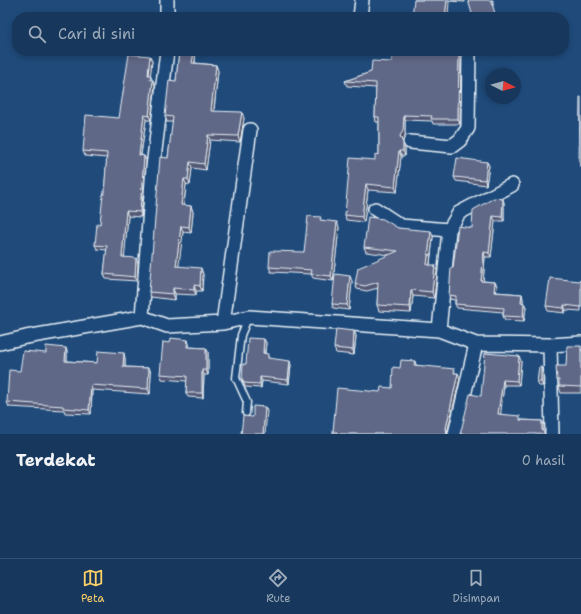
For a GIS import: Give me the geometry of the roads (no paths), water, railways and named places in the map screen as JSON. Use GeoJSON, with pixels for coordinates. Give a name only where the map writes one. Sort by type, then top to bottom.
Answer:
{"type":"FeatureCollection","features":[{"type":"Feature","properties":{"kind":"street"},"geometry":{"type":"LineString","coordinates":[[167,0],[167,12]]}},
{"type":"Feature","properties":{"kind":"street"},"geometry":{"type":"LineString","coordinates":[[361,12],[362,0]]}},
{"type":"Feature","properties":{"kind":"street"},"geometry":{"type":"LineString","coordinates":[[142,317],[153,167],[166,56]]}},
{"type":"Feature","properties":{"kind":"street"},"geometry":{"type":"LineString","coordinates":[[410,142],[452,146],[460,140],[468,128],[469,56]]}},
{"type":"Feature","properties":{"kind":"street"},"geometry":{"type":"LineString","coordinates":[[223,323],[250,130]]}},
{"type":"Feature","properties":{"kind":"street"},"geometry":{"type":"LineString","coordinates":[[439,330],[449,230],[459,213],[512,185]]}},
{"type":"Feature","properties":{"kind":"street"},"geometry":{"type":"LineString","coordinates":[[375,209],[401,226],[449,230]]}},
{"type":"Feature","properties":{"kind":"street"},"geometry":{"type":"LineString","coordinates":[[0,344],[26,337],[142,317],[167,326],[223,323],[249,317],[439,330],[476,344],[550,345],[581,343]]}},
{"type":"Feature","properties":{"kind":"street"},"geometry":{"type":"LineString","coordinates":[[455,434],[476,344]]}},
{"type":"Feature","properties":{"kind":"street"},"geometry":{"type":"LineString","coordinates":[[550,345],[552,434]]}},
{"type":"Feature","properties":{"kind":"lane"},"geometry":{"type":"LineString","coordinates":[[246,413],[247,402],[236,378],[241,335],[249,317]]}}]}
